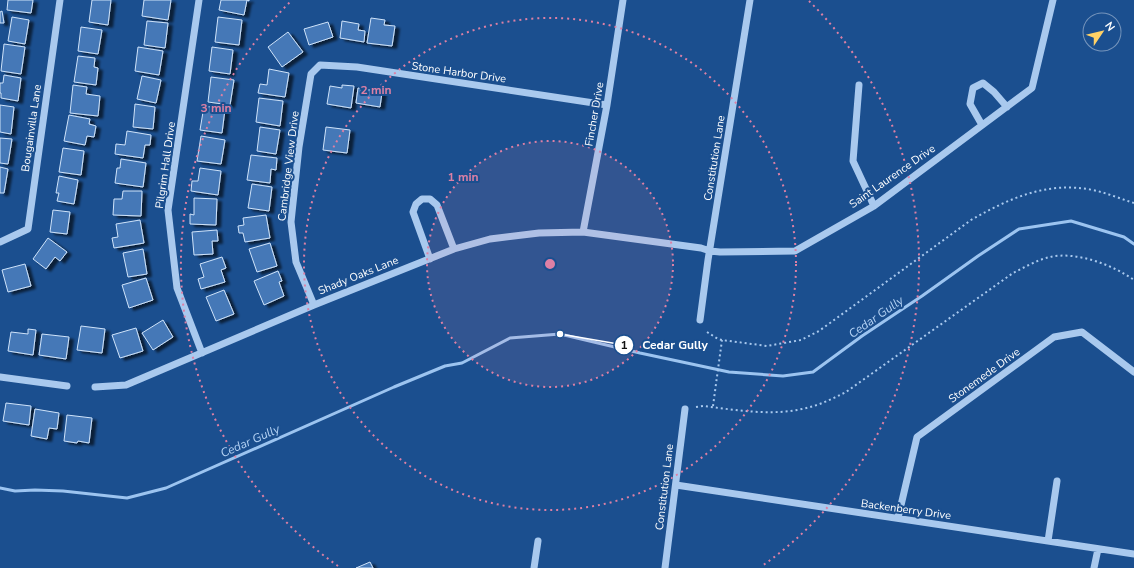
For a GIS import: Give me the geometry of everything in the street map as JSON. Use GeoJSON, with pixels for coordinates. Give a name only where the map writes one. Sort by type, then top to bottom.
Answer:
{"type":"FeatureCollection","features":[{"type":"Feature","properties":{"kind":"street","name":"Bougainvilla Lane"},"geometry":{"type":"LineString","coordinates":[[0,242],[28,228],[60,0]]}},
{"type":"Feature","properties":{"kind":"street","name":"Pilgrim Hall Drive"},"geometry":{"type":"LineString","coordinates":[[199,0],[168,210],[177,288],[202,353]]}},
{"type":"Feature","properties":{"kind":"street","name":"Fincher Drive"},"geometry":{"type":"LineString","coordinates":[[583,232],[607,105],[623,0]]}},
{"type":"Feature","properties":{"kind":"street","name":"Constitution Lane"},"geometry":{"type":"LineString","coordinates":[[700,320],[750,0]]}},
{"type":"Feature","properties":{"kind":"street","name":"Saint Laurence Drive"},"geometry":{"type":"LineString","coordinates":[[639,240],[720,252],[795,251],[874,206],[1032,88],[1053,0]]}},
{"type":"Feature","properties":{"kind":"street","name":"Stone Harbor Drive"},"geometry":{"type":"LineString","coordinates":[[311,74],[320,65],[357,68],[607,105]]}},
{"type":"Feature","properties":{"kind":"street","name":"Cambridge View Drive"},"geometry":{"type":"LineString","coordinates":[[311,74],[299,147],[291,222],[296,262],[314,305]]}},
{"type":"Feature","properties":{"kind":"street"},"geometry":{"type":"LineString","coordinates":[[982,125],[970,104],[973,88],[983,83],[994,92],[1007,107]]}},
{"type":"Feature","properties":{"kind":"street"},"geometry":{"type":"LineString","coordinates":[[859,85],[853,161],[874,206]]}},
{"type":"Feature","properties":{"kind":"street"},"geometry":{"type":"LineString","coordinates":[[430,258],[413,212],[416,204],[422,199],[430,199],[437,204],[454,249]]}},
{"type":"Feature","properties":{"kind":"street","name":"Shady Oaks Lane"},"geometry":{"type":"LineString","coordinates":[[95,387],[126,385],[314,305],[430,258],[454,249],[490,239],[539,233],[583,232],[639,240]]}},
{"type":"Feature","properties":{"kind":"street","name":"Stonemede Drive"},"geometry":{"type":"LineString","coordinates":[[898,518],[918,437],[1054,337],[1082,332],[1134,372]]}},
{"type":"Feature","properties":{"kind":"street"},"geometry":{"type":"LineString","coordinates":[[0,377],[67,386]]}},
{"type":"Feature","properties":{"kind":"street","name":"Constitution Lane"},"geometry":{"type":"LineString","coordinates":[[665,568],[685,409]]}},
{"type":"Feature","properties":{"kind":"street"},"geometry":{"type":"LineString","coordinates":[[1048,541],[1057,481]]}},
{"type":"Feature","properties":{"kind":"street","name":"Backenberry Drive"},"geometry":{"type":"LineString","coordinates":[[676,485],[1134,554]]}},
{"type":"Feature","properties":{"kind":"street"},"geometry":{"type":"LineString","coordinates":[[534,568],[538,541]]}},
{"type":"Feature","properties":{"kind":"street"},"geometry":{"type":"LineString","coordinates":[[1094,568],[1098,549]]}},
{"type":"Feature","properties":{"kind":"path"},"geometry":{"type":"LineString","coordinates":[[707,332],[722,340],[768,346],[801,340],[819,331],[971,220],[996,206],[1018,197],[1042,190],[1063,187],[1093,190],[1134,203]]}},
{"type":"Feature","properties":{"kind":"path"},"geometry":{"type":"LineString","coordinates":[[696,406],[753,412],[784,412],[802,409],[829,400],[846,392],[1013,273],[1032,263],[1050,257],[1068,255],[1105,264],[1134,280]]}},
{"type":"Feature","properties":{"kind":"path"},"geometry":{"type":"LineString","coordinates":[[713,407],[722,340]]}},
{"type":"Feature","properties":{"kind":"building"},"geometry":{"type":"Polygon","coordinates":[[[8,0],[33,0],[31,13],[7,10],[8,0]]]}},
{"type":"Feature","properties":{"kind":"building"},"geometry":{"type":"Polygon","coordinates":[[[92,0],[111,0],[108,25],[89,22],[92,0]]]}},
{"type":"Feature","properties":{"kind":"building"},"geometry":{"type":"Polygon","coordinates":[[[144,0],[171,0],[168,20],[142,16],[144,0]]]}},
{"type":"Feature","properties":{"kind":"building"},"geometry":{"type":"Polygon","coordinates":[[[221,0],[247,0],[244,15],[219,10],[221,0]]]}},
{"type":"Feature","properties":{"kind":"building"},"geometry":{"type":"Polygon","coordinates":[[[2,11],[4,23],[0,23],[0,12],[2,11]]]}},
{"type":"Feature","properties":{"kind":"building"},"geometry":{"type":"Polygon","coordinates":[[[12,17],[29,20],[25,44],[8,41],[12,17]]]}},
{"type":"Feature","properties":{"kind":"building"},"geometry":{"type":"Polygon","coordinates":[[[218,17],[242,20],[239,45],[215,42],[218,17]]]}},
{"type":"Feature","properties":{"kind":"building"},"geometry":{"type":"Polygon","coordinates":[[[371,18],[385,20],[384,25],[395,26],[392,46],[367,43],[371,18]]]}},
{"type":"Feature","properties":{"kind":"building"},"geometry":{"type":"Polygon","coordinates":[[[147,21],[168,23],[165,48],[144,45],[147,21]]]}},
{"type":"Feature","properties":{"kind":"building"},"geometry":{"type":"Polygon","coordinates":[[[342,21],[359,24],[358,30],[365,31],[364,42],[340,38],[342,21]]]}},
{"type":"Feature","properties":{"kind":"building"},"geometry":{"type":"Polygon","coordinates":[[[328,22],[333,37],[309,45],[304,29],[328,22]]]}},
{"type":"Feature","properties":{"kind":"building"},"geometry":{"type":"Polygon","coordinates":[[[81,27],[102,30],[98,54],[78,51],[81,27]]]}},
{"type":"Feature","properties":{"kind":"building"},"geometry":{"type":"Polygon","coordinates":[[[288,32],[303,52],[282,67],[268,47],[288,32]]]}},
{"type":"Feature","properties":{"kind":"building"},"geometry":{"type":"Polygon","coordinates":[[[4,44],[25,47],[21,74],[1,71],[4,44]]]}},
{"type":"Feature","properties":{"kind":"building"},"geometry":{"type":"Polygon","coordinates":[[[138,47],[163,51],[159,75],[135,71],[138,47]]]}},
{"type":"Feature","properties":{"kind":"building"},"geometry":{"type":"Polygon","coordinates":[[[212,47],[233,50],[230,74],[209,71],[212,47]]]}},
{"type":"Feature","properties":{"kind":"building"},"geometry":{"type":"Polygon","coordinates":[[[78,56],[95,58],[94,67],[98,68],[96,85],[74,82],[78,56]]]}},
{"type":"Feature","properties":{"kind":"building"},"geometry":{"type":"Polygon","coordinates":[[[269,69],[289,73],[285,97],[258,93],[260,84],[267,85],[269,69]]]}},
{"type":"Feature","properties":{"kind":"building"},"geometry":{"type":"Polygon","coordinates":[[[4,75],[21,78],[18,101],[1,98],[0,83],[3,83],[4,75]]]}},
{"type":"Feature","properties":{"kind":"building"},"geometry":{"type":"Polygon","coordinates":[[[142,76],[161,80],[156,103],[137,99],[142,76]]]}},
{"type":"Feature","properties":{"kind":"building"},"geometry":{"type":"Polygon","coordinates":[[[211,77],[234,80],[230,105],[208,102],[211,77]]]}},
{"type":"Feature","properties":{"kind":"building"},"geometry":{"type":"Polygon","coordinates":[[[73,85],[87,87],[86,94],[100,96],[98,116],[70,113],[73,85]]]}},
{"type":"Feature","properties":{"kind":"building"},"geometry":{"type":"Polygon","coordinates":[[[342,85],[354,86],[351,108],[327,104],[330,86],[342,88],[342,85]]]}},
{"type":"Feature","properties":{"kind":"building"},"geometry":{"type":"Polygon","coordinates":[[[358,88],[382,92],[380,107],[356,103],[358,88]]]}},
{"type":"Feature","properties":{"kind":"building"},"geometry":{"type":"Polygon","coordinates":[[[259,98],[283,101],[280,126],[256,122],[259,98]]]}},
{"type":"Feature","properties":{"kind":"building"},"geometry":{"type":"Polygon","coordinates":[[[135,104],[155,107],[153,129],[133,127],[135,104]]]}},
{"type":"Feature","properties":{"kind":"building"},"geometry":{"type":"Polygon","coordinates":[[[0,105],[14,107],[11,134],[0,132],[0,105]]]}},
{"type":"Feature","properties":{"kind":"building"},"geometry":{"type":"Polygon","coordinates":[[[204,106],[225,109],[222,133],[200,130],[204,106]]]}},
{"type":"Feature","properties":{"kind":"building"},"geometry":{"type":"Polygon","coordinates":[[[69,115],[90,119],[89,124],[96,126],[94,137],[87,136],[85,145],[64,141],[69,115]]]}},
{"type":"Feature","properties":{"kind":"building"},"geometry":{"type":"Polygon","coordinates":[[[260,127],[280,130],[276,154],[257,151],[260,127]]]}},
{"type":"Feature","properties":{"kind":"building"},"geometry":{"type":"Polygon","coordinates":[[[326,127],[350,130],[347,153],[323,150],[326,127]]]}},
{"type":"Feature","properties":{"kind":"building"},"geometry":{"type":"Polygon","coordinates":[[[127,131],[151,135],[150,145],[145,145],[143,158],[115,154],[116,144],[125,145],[127,131]]]}},
{"type":"Feature","properties":{"kind":"building"},"geometry":{"type":"Polygon","coordinates":[[[201,136],[225,140],[221,164],[197,161],[201,136]]]}},
{"type":"Feature","properties":{"kind":"building"},"geometry":{"type":"Polygon","coordinates":[[[0,138],[12,139],[8,164],[0,163],[0,138]]]}},
{"type":"Feature","properties":{"kind":"building"},"geometry":{"type":"Polygon","coordinates":[[[63,148],[84,151],[81,175],[59,172],[63,148]]]}},
{"type":"Feature","properties":{"kind":"building"},"geometry":{"type":"Polygon","coordinates":[[[251,155],[277,158],[276,170],[271,169],[270,183],[247,180],[251,155]]]}},
{"type":"Feature","properties":{"kind":"building"},"geometry":{"type":"Polygon","coordinates":[[[121,159],[146,163],[143,187],[115,183],[117,168],[120,168],[121,159]]]}},
{"type":"Feature","properties":{"kind":"building"},"geometry":{"type":"Polygon","coordinates":[[[0,167],[8,169],[4,193],[0,193],[0,167]]]}},
{"type":"Feature","properties":{"kind":"building"},"geometry":{"type":"Polygon","coordinates":[[[200,168],[221,171],[218,195],[191,191],[192,181],[198,181],[200,168]]]}},
{"type":"Feature","properties":{"kind":"building"},"geometry":{"type":"Polygon","coordinates":[[[59,176],[78,180],[74,204],[57,201],[59,193],[56,193],[59,176]]]}},
{"type":"Feature","properties":{"kind":"building"},"geometry":{"type":"Polygon","coordinates":[[[252,184],[272,187],[269,211],[248,208],[252,184]]]}},
{"type":"Feature","properties":{"kind":"building"},"geometry":{"type":"Polygon","coordinates":[[[123,191],[142,191],[141,216],[113,215],[114,199],[122,199],[123,191]]]}},
{"type":"Feature","properties":{"kind":"building"},"geometry":{"type":"Polygon","coordinates":[[[194,198],[217,199],[216,225],[190,224],[190,214],[194,215],[194,198]]]}},
{"type":"Feature","properties":{"kind":"building"},"geometry":{"type":"Polygon","coordinates":[[[53,210],[70,212],[67,234],[50,232],[53,210]]]}},
{"type":"Feature","properties":{"kind":"building"},"geometry":{"type":"Polygon","coordinates":[[[266,215],[270,238],[245,242],[243,233],[239,233],[238,226],[244,225],[243,218],[266,215]]]}},
{"type":"Feature","properties":{"kind":"building"},"geometry":{"type":"Polygon","coordinates":[[[140,220],[144,243],[114,248],[112,238],[118,237],[116,224],[140,220]]]}},
{"type":"Feature","properties":{"kind":"building"},"geometry":{"type":"Polygon","coordinates":[[[217,230],[218,241],[212,241],[213,254],[194,255],[192,232],[217,230]]]}},
{"type":"Feature","properties":{"kind":"building"},"geometry":{"type":"Polygon","coordinates":[[[48,238],[67,252],[60,261],[55,257],[46,269],[33,259],[48,238]]]}},
{"type":"Feature","properties":{"kind":"building"},"geometry":{"type":"Polygon","coordinates":[[[270,243],[277,266],[257,272],[249,249],[270,243]]]}},
{"type":"Feature","properties":{"kind":"building"},"geometry":{"type":"Polygon","coordinates":[[[143,249],[147,274],[128,277],[123,253],[143,249]]]}},
{"type":"Feature","properties":{"kind":"building"},"geometry":{"type":"Polygon","coordinates":[[[222,257],[226,268],[221,270],[225,282],[201,289],[198,279],[204,277],[200,264],[222,257]]]}},
{"type":"Feature","properties":{"kind":"building"},"geometry":{"type":"Polygon","coordinates":[[[25,264],[31,286],[8,292],[2,270],[25,264]]]}},
{"type":"Feature","properties":{"kind":"building"},"geometry":{"type":"Polygon","coordinates":[[[278,271],[282,281],[279,282],[284,296],[264,305],[254,281],[278,271]]]}},
{"type":"Feature","properties":{"kind":"building"},"geometry":{"type":"Polygon","coordinates":[[[146,278],[153,300],[129,308],[122,285],[146,278]]]}},
{"type":"Feature","properties":{"kind":"building"},"geometry":{"type":"Polygon","coordinates":[[[224,290],[234,314],[216,321],[206,297],[224,290]]]}},
{"type":"Feature","properties":{"kind":"building"},"geometry":{"type":"Polygon","coordinates":[[[163,320],[173,337],[153,350],[142,333],[163,320]]]}},
{"type":"Feature","properties":{"kind":"building"},"geometry":{"type":"Polygon","coordinates":[[[81,326],[105,329],[102,353],[77,350],[81,326]]]}},
{"type":"Feature","properties":{"kind":"building"},"geometry":{"type":"Polygon","coordinates":[[[136,328],[143,351],[120,358],[112,335],[136,328]]]}},
{"type":"Feature","properties":{"kind":"building"},"geometry":{"type":"Polygon","coordinates":[[[28,329],[36,330],[33,355],[8,351],[11,332],[28,334],[28,329]]]}},
{"type":"Feature","properties":{"kind":"building"},"geometry":{"type":"Polygon","coordinates":[[[42,334],[69,337],[66,359],[39,355],[42,334]]]}},
{"type":"Feature","properties":{"kind":"building"},"geometry":{"type":"Polygon","coordinates":[[[6,403],[31,406],[29,425],[3,421],[6,403]]]}},
{"type":"Feature","properties":{"kind":"building"},"geometry":{"type":"Polygon","coordinates":[[[35,409],[59,413],[57,429],[49,428],[47,439],[31,436],[35,409]]]}},
{"type":"Feature","properties":{"kind":"building"},"geometry":{"type":"Polygon","coordinates":[[[67,415],[92,418],[89,443],[64,441],[67,415]]]}},
{"type":"Feature","properties":{"kind":"building"},"geometry":{"type":"Polygon","coordinates":[[[370,562],[373,568],[356,568],[370,562]]]}},
{"type":"Feature","properties":{"kind":"waterway","name":"Cedar Gully"},"geometry":{"type":"LineString","coordinates":[[0,488],[15,491],[63,491],[127,498],[166,488],[394,387],[445,366],[462,363],[510,338],[560,334],[729,372],[783,376],[813,372],[862,336],[1019,229],[1071,221],[1124,237],[1134,244]]}},
{"type":"Feature","properties":{"kind":"place","name":"Cedar Gully"},"geometry":{"type":"Point","coordinates":[560,334]}}]}
